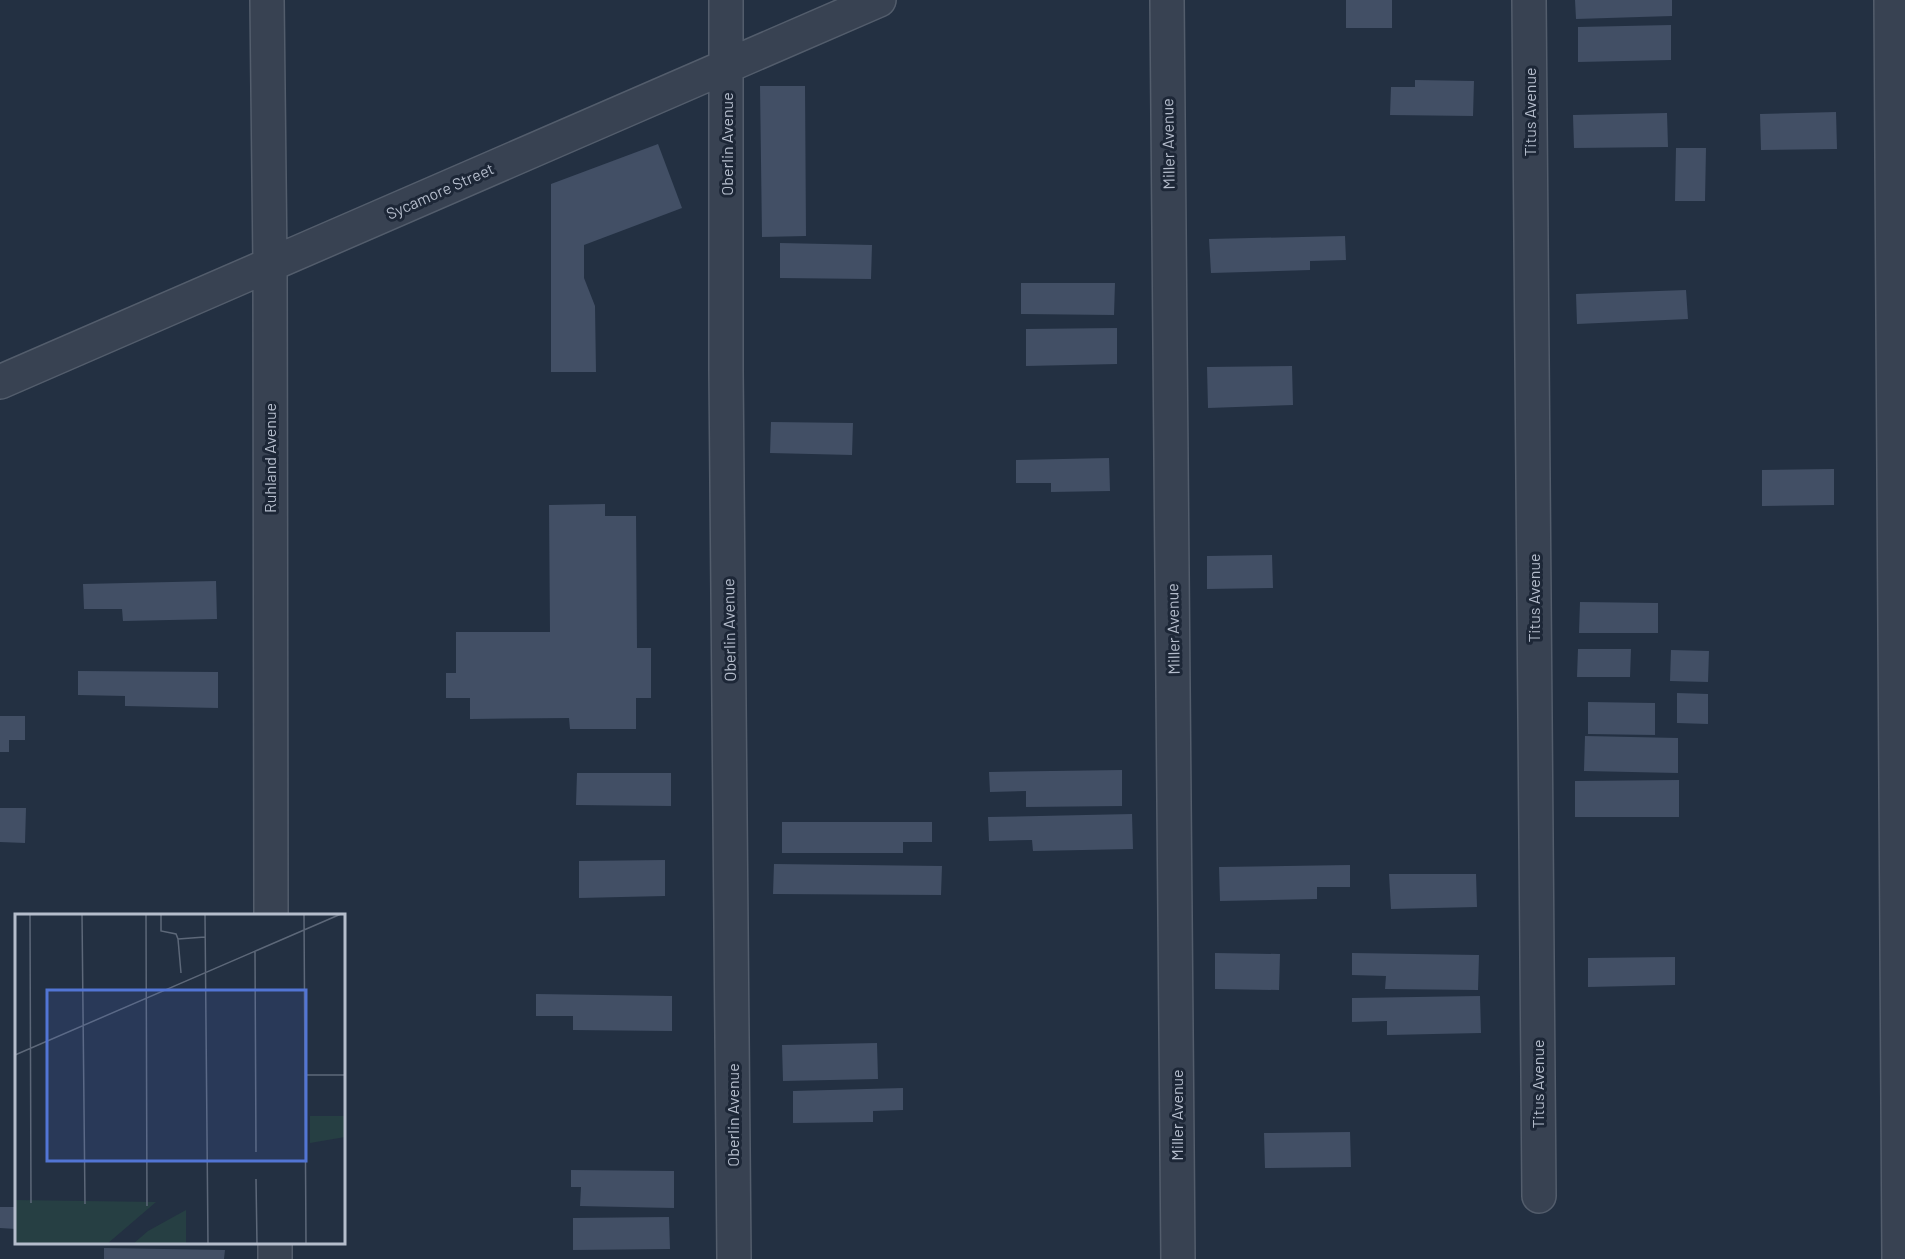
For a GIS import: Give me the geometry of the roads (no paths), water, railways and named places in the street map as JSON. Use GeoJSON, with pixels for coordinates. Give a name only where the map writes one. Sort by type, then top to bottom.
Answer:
{"type":"FeatureCollection","features":[{"type":"Feature","properties":{"kind":"street","name":"Ruhland Avenue"},"geometry":{"type":"LineString","coordinates":[[267,0],[270,265],[271,914]]}},
{"type":"Feature","properties":{"kind":"street","name":"Oberlin Avenue"},"geometry":{"type":"LineString","coordinates":[[726,0],[726,384],[734,1259]]}},
{"type":"Feature","properties":{"kind":"street","name":"Sycamore Street"},"geometry":{"type":"LineString","coordinates":[[0,382],[879,0]]}},
{"type":"Feature","properties":{"kind":"street","name":"Miller Avenue"},"geometry":{"type":"LineString","coordinates":[[1167,0],[1178,1259]]}},
{"type":"Feature","properties":{"kind":"street","name":"Titus Avenue"},"geometry":{"type":"LineString","coordinates":[[1529,0],[1539,1196]]}},
{"type":"Feature","properties":{"kind":"street"},"geometry":{"type":"LineString","coordinates":[[1891,0],[1900,630],[1899,1259]]}}]}
